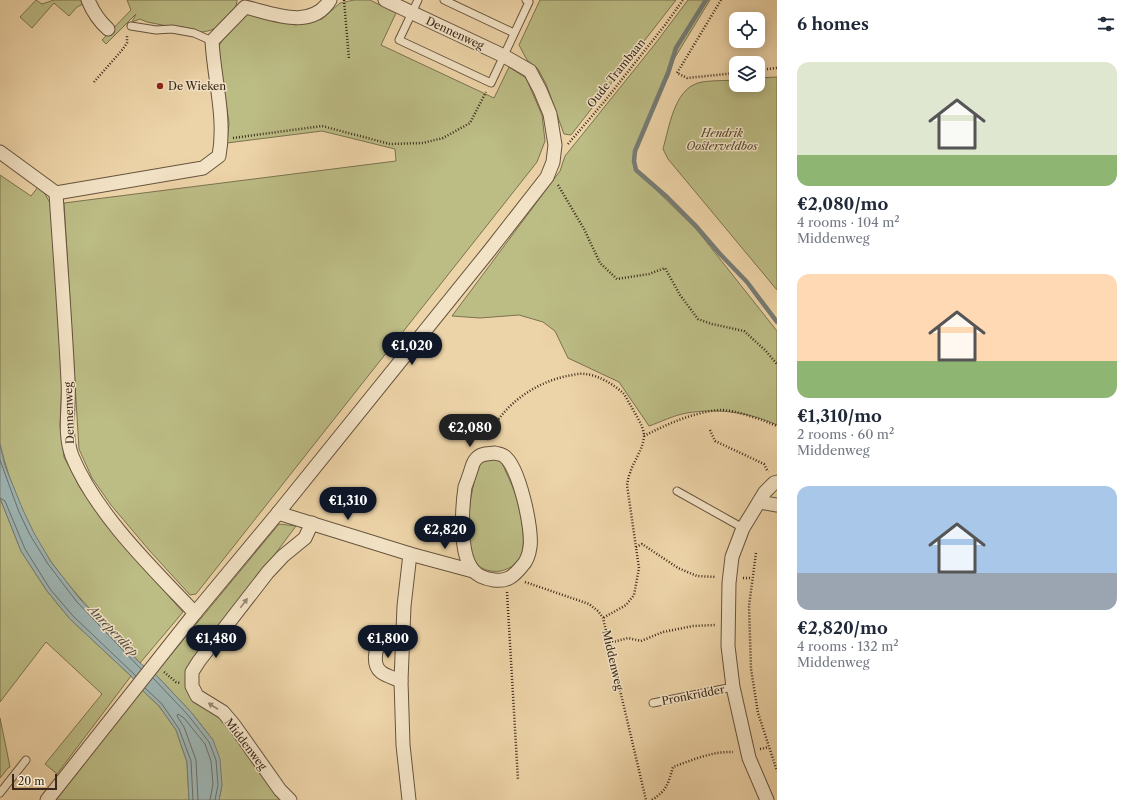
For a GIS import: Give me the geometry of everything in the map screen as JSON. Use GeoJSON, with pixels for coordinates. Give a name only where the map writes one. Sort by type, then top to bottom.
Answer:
{"type":"FeatureCollection","features":[{"type":"Feature","properties":{"kind":"street"},"geometry":{"type":"LineString","coordinates":[[88,0],[93,13],[108,29]]}},
{"type":"Feature","properties":{"kind":"street"},"geometry":{"type":"LineString","coordinates":[[0,152],[56,193],[204,168],[219,156],[222,140],[220,106],[213,62],[212,41],[244,3],[276,16],[296,19],[317,14],[330,0]]}},
{"type":"Feature","properties":{"kind":"street","name":"Dennenweg"},"geometry":{"type":"LineString","coordinates":[[47,800],[134,689],[278,513],[547,177],[553,162],[555,145],[550,114],[530,71],[504,56],[386,0]]}},
{"type":"Feature","properties":{"kind":"street","name":"Dennenweg"},"geometry":{"type":"LineString","coordinates":[[56,193],[68,383],[68,439],[72,455],[85,483],[124,536],[195,613]]}},
{"type":"Feature","properties":{"kind":"street"},"geometry":{"type":"LineString","coordinates":[[278,513],[410,554],[473,571],[485,578],[497,580],[510,578],[527,562],[531,546],[530,528],[525,500],[510,464],[504,456],[495,453],[483,454],[475,460],[466,486],[462,524],[467,560],[473,571]]}},
{"type":"Feature","properties":{"kind":"street","name":"Pronkridder"},"geometry":{"type":"LineString","coordinates":[[767,800],[748,753],[733,687],[728,646],[729,578],[732,557],[743,528],[765,492],[776,483]]}},
{"type":"Feature","properties":{"kind":"street"},"geometry":{"type":"LineString","coordinates":[[760,502],[777,505]]}},
{"type":"Feature","properties":{"kind":"street"},"geometry":{"type":"LineString","coordinates":[[192,686],[192,672],[199,661],[268,572],[283,556],[305,538],[312,523]]}},
{"type":"Feature","properties":{"kind":"street"},"geometry":{"type":"LineString","coordinates":[[410,554],[404,606],[401,681],[403,745],[410,800]]}},
{"type":"Feature","properties":{"kind":"street"},"geometry":{"type":"LineString","coordinates":[[401,681],[387,676],[379,671],[375,662],[376,653],[380,644],[387,640],[402,637]]}},
{"type":"Feature","properties":{"kind":"street","name":"Middenweg"},"geometry":{"type":"LineString","coordinates":[[192,686],[197,696],[223,712],[234,725],[280,790],[290,800]]}},
{"type":"Feature","properties":{"kind":"lane"},"geometry":{"type":"LineString","coordinates":[[418,0],[400,40],[491,83],[529,2],[526,0]]}},
{"type":"Feature","properties":{"kind":"lane"},"geometry":{"type":"LineString","coordinates":[[444,0],[514,33]]}},
{"type":"Feature","properties":{"kind":"lane"},"geometry":{"type":"LineString","coordinates":[[131,26],[156,30],[172,29],[194,33],[212,41]]}},
{"type":"Feature","properties":{"kind":"lane"},"geometry":{"type":"LineString","coordinates":[[677,491],[743,528]]}},
{"type":"Feature","properties":{"kind":"lane","name":"Pronkridder"},"geometry":{"type":"LineString","coordinates":[[653,703],[733,687]]}},
{"type":"Feature","properties":{"kind":"lane"},"geometry":{"type":"LineString","coordinates":[[0,793],[26,760]]}},
{"type":"Feature","properties":{"kind":"path"},"geometry":{"type":"LineString","coordinates":[[344,0],[349,59]]}},
{"type":"Feature","properties":{"kind":"path","name":"Oude Trambaan"},"geometry":{"type":"LineString","coordinates":[[555,145],[569,143],[651,43],[683,0]]}},
{"type":"Feature","properties":{"kind":"path"},"geometry":{"type":"LineString","coordinates":[[721,0],[677,73],[687,78],[729,74]]}},
{"type":"Feature","properties":{"kind":"path"},"geometry":{"type":"LineString","coordinates":[[94,82],[127,43],[127,34],[131,26]]}},
{"type":"Feature","properties":{"kind":"path"},"geometry":{"type":"LineString","coordinates":[[765,69],[777,68]]}},
{"type":"Feature","properties":{"kind":"path"},"geometry":{"type":"LineString","coordinates":[[222,140],[322,126],[390,144],[423,143],[443,138],[470,123],[491,83]]}},
{"type":"Feature","properties":{"kind":"path"},"geometry":{"type":"LineString","coordinates":[[547,177],[557,184],[584,230],[600,263],[617,279],[649,274],[665,268],[680,295],[698,319],[712,324],[744,331],[765,350],[777,364]]}},
{"type":"Feature","properties":{"kind":"path"},"geometry":{"type":"LineString","coordinates":[[483,454],[493,427],[501,416],[525,394],[543,384],[584,373],[596,376],[623,393],[637,417],[644,436],[638,458],[630,472],[627,485],[639,568],[634,595],[626,605],[603,618]]}},
{"type":"Feature","properties":{"kind":"path"},"geometry":{"type":"LineString","coordinates":[[644,436],[682,419],[722,410],[764,420],[777,426]]}},
{"type":"Feature","properties":{"kind":"path"},"geometry":{"type":"LineString","coordinates":[[710,430],[715,441],[764,464],[776,483]]}},
{"type":"Feature","properties":{"kind":"path"},"geometry":{"type":"LineString","coordinates":[[636,547],[642,544],[678,568],[697,576],[752,578]]}},
{"type":"Feature","properties":{"kind":"path"},"geometry":{"type":"LineString","coordinates":[[756,553],[749,606],[750,669],[758,713],[777,771]]}},
{"type":"Feature","properties":{"kind":"path"},"geometry":{"type":"LineString","coordinates":[[510,578],[518,780]]}},
{"type":"Feature","properties":{"kind":"path","name":"Middenweg"},"geometry":{"type":"LineString","coordinates":[[510,578],[589,604],[598,611],[603,618],[646,800]]}},
{"type":"Feature","properties":{"kind":"path"},"geometry":{"type":"LineString","coordinates":[[609,643],[628,638],[641,641],[663,632],[693,626],[749,624]]}},
{"type":"Feature","properties":{"kind":"path"},"geometry":{"type":"LineString","coordinates":[[154,665],[176,682],[192,686]]}},
{"type":"Feature","properties":{"kind":"path"},"geometry":{"type":"LineString","coordinates":[[652,800],[662,793],[668,784],[673,767],[714,754],[728,752],[748,753],[769,747]]}},
{"type":"Feature","properties":{"kind":"green space"},"geometry":{"type":"Polygon","coordinates":[[[36,0],[42,4],[54,0],[82,0],[83,4],[77,7],[69,16],[54,3],[32,28],[20,17],[36,0]]]}},
{"type":"Feature","properties":{"kind":"green space"},"geometry":{"type":"Polygon","coordinates":[[[127,0],[237,0],[237,2],[232,14],[222,24],[204,32],[147,22],[140,19],[132,22],[136,14],[106,44],[102,40],[131,10],[127,0]]]}},
{"type":"Feature","properties":{"kind":"green space"},"geometry":{"type":"Polygon","coordinates":[[[354,0],[370,0],[396,13],[381,45],[494,98],[509,67],[526,78],[542,115],[545,141],[537,162],[196,594],[190,595],[111,505],[92,478],[79,449],[64,203],[396,161],[395,149],[322,131],[227,143],[229,123],[218,47],[228,32],[249,9],[295,25],[322,19],[340,3],[354,0]]]}},
{"type":"Feature","properties":{"kind":"green space"},"geometry":{"type":"Polygon","coordinates":[[[540,0],[676,0],[571,135],[564,134],[546,84],[538,69],[527,60],[519,45],[540,0]]]}},
{"type":"Feature","properties":{"kind":"green space"},"geometry":{"type":"Polygon","coordinates":[[[688,0],[710,0],[674,59],[668,78],[664,82],[633,158],[634,168],[697,230],[777,331],[777,425],[744,414],[710,411],[682,414],[649,426],[619,382],[568,358],[555,331],[543,322],[519,315],[480,318],[452,316],[560,171],[565,156],[655,44],[688,0]]]}},
{"type":"Feature","properties":{"kind":"green space","name":"Hendrik Oosterveldbos"},"geometry":{"type":"Polygon","coordinates":[[[777,77],[777,290],[668,159],[663,149],[670,121],[678,101],[683,93],[690,87],[702,82],[729,80],[729,92],[765,92],[765,78],[777,77]]]}},
{"type":"Feature","properties":{"kind":"green space"},"geometry":{"type":"Polygon","coordinates":[[[0,175],[31,196],[38,187],[45,194],[53,208],[62,379],[60,426],[64,457],[80,488],[118,540],[183,612],[140,663],[72,589],[43,550],[20,506],[4,459],[0,444],[0,175]]]}},
{"type":"Feature","properties":{"kind":"green space"},"geometry":{"type":"Polygon","coordinates":[[[497,459],[502,463],[516,495],[523,530],[522,554],[518,562],[515,565],[501,571],[488,570],[479,566],[473,557],[469,545],[468,530],[474,483],[482,460],[497,459]]]}},
{"type":"Feature","properties":{"kind":"green space"},"geometry":{"type":"Polygon","coordinates":[[[0,498],[21,551],[47,591],[70,619],[131,676],[57,774],[45,764],[102,694],[46,642],[0,702],[0,498]]]}},
{"type":"Feature","properties":{"kind":"green space"},"geometry":{"type":"Polygon","coordinates":[[[279,524],[296,526],[187,672],[281,800],[219,800],[222,785],[213,740],[191,712],[155,674],[279,524]]]}},
{"type":"Feature","properties":{"kind":"green space"},"geometry":{"type":"Polygon","coordinates":[[[142,690],[159,706],[176,730],[187,762],[189,800],[56,800],[142,690]]]}},
{"type":"Feature","properties":{"kind":"green space"},"geometry":{"type":"Polygon","coordinates":[[[0,718],[10,767],[0,778],[0,718]]]}},
{"type":"Feature","properties":{"kind":"water"},"geometry":{"type":"Polygon","coordinates":[[[0,444],[5,466],[23,510],[34,533],[51,562],[80,599],[140,663],[155,674],[191,712],[213,740],[220,759],[222,785],[219,800],[189,800],[187,762],[176,730],[159,706],[142,690],[131,676],[70,619],[47,591],[21,551],[0,498],[0,444]]]}},
{"type":"Feature","properties":{"kind":"waterway"},"geometry":{"type":"LineString","coordinates":[[706,0],[676,48],[668,73],[635,151],[634,161],[636,170],[667,197],[695,225],[747,282],[777,322]]}},
{"type":"Feature","properties":{"kind":"place","name":"De Wieken"},"geometry":{"type":"Point","coordinates":[160,86]}},
{"type":"Feature","properties":{"kind":"water label","name":"Anreperdiep"},"geometry":{"type":"Point","coordinates":[113,631]}}]}
